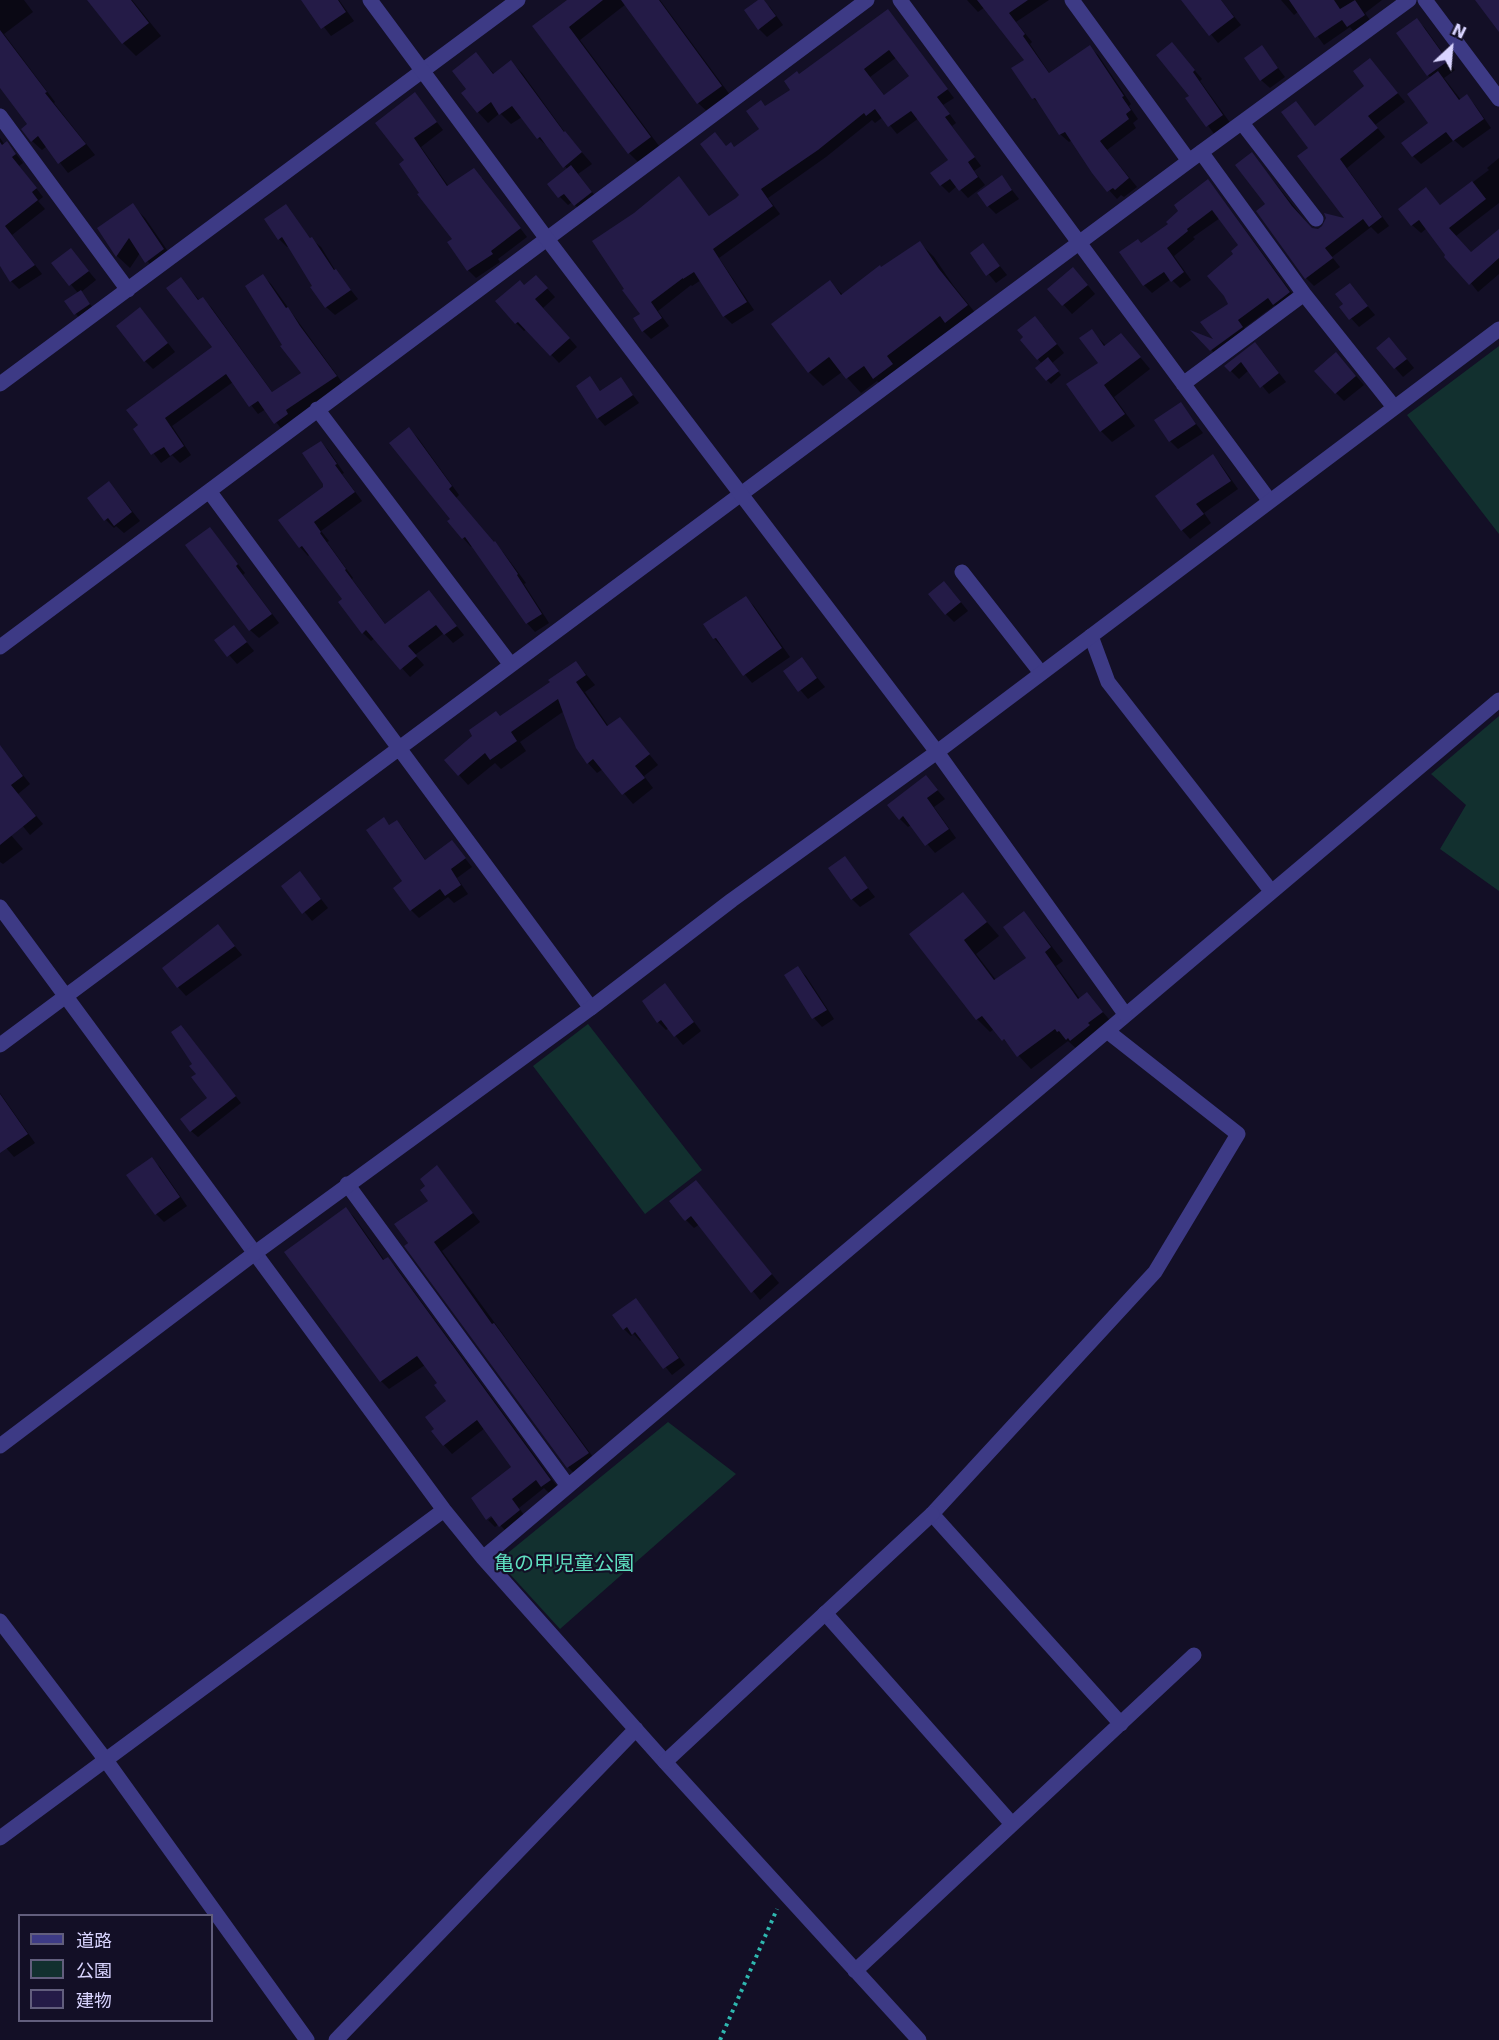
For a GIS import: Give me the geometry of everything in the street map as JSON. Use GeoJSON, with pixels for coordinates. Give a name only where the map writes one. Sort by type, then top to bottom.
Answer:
{"type":"FeatureCollection","features":[{"type":"Feature","properties":{"kind":"street"},"geometry":{"type":"LineString","coordinates":[[370,0],[547,240],[937,752],[1125,1014]]}},
{"type":"Feature","properties":{"kind":"street"},"geometry":{"type":"LineString","coordinates":[[0,384],[518,0]]}},
{"type":"Feature","properties":{"kind":"street"},"geometry":{"type":"LineString","coordinates":[[0,647],[867,0]]}},
{"type":"Feature","properties":{"kind":"street"},"geometry":{"type":"LineString","coordinates":[[900,0],[1269,500]]}},
{"type":"Feature","properties":{"kind":"street"},"geometry":{"type":"LineString","coordinates":[[1072,0],[1394,408]]}},
{"type":"Feature","properties":{"kind":"street"},"geometry":{"type":"LineString","coordinates":[[0,1045],[1195,156],[1409,0]]}},
{"type":"Feature","properties":{"kind":"street"},"geometry":{"type":"LineString","coordinates":[[1425,0],[1499,99]]}},
{"type":"Feature","properties":{"kind":"street"},"geometry":{"type":"LineString","coordinates":[[0,117],[129,290]]}},
{"type":"Feature","properties":{"kind":"street"},"geometry":{"type":"LineString","coordinates":[[1242,123],[1316,219]]}},
{"type":"Feature","properties":{"kind":"street"},"geometry":{"type":"LineString","coordinates":[[1183,384],[1304,294]]}},
{"type":"Feature","properties":{"kind":"street"},"geometry":{"type":"LineString","coordinates":[[0,1446],[347,1184],[591,1008],[732,900],[937,752],[1499,329]]}},
{"type":"Feature","properties":{"kind":"street"},"geometry":{"type":"LineString","coordinates":[[317,409],[511,665]]}},
{"type":"Feature","properties":{"kind":"street"},"geometry":{"type":"LineString","coordinates":[[209,492],[591,1008]]}},
{"type":"Feature","properties":{"kind":"street"},"geometry":{"type":"LineString","coordinates":[[962,572],[1041,673]]}},
{"type":"Feature","properties":{"kind":"street"},"geometry":{"type":"LineString","coordinates":[[1091,636],[1108,682],[1271,891]]}},
{"type":"Feature","properties":{"kind":"street"},"geometry":{"type":"LineString","coordinates":[[483,1558],[1499,700]]}},
{"type":"Feature","properties":{"kind":"street"},"geometry":{"type":"LineString","coordinates":[[0,908],[444,1510],[483,1558],[665,1762],[919,2040]]}},
{"type":"Feature","properties":{"kind":"street"},"geometry":{"type":"LineString","coordinates":[[665,1762],[932,1514],[1155,1272],[1238,1134],[1107,1031]]}},
{"type":"Feature","properties":{"kind":"street"},"geometry":{"type":"LineString","coordinates":[[347,1184],[568,1486]]}},
{"type":"Feature","properties":{"kind":"street"},"geometry":{"type":"LineString","coordinates":[[0,1838],[444,1510]]}},
{"type":"Feature","properties":{"kind":"street"},"geometry":{"type":"LineString","coordinates":[[932,1514],[1121,1724]]}},
{"type":"Feature","properties":{"kind":"street"},"geometry":{"type":"LineString","coordinates":[[825,1613],[1012,1824]]}},
{"type":"Feature","properties":{"kind":"street"},"geometry":{"type":"LineString","coordinates":[[0,1621],[105,1760],[307,2040]]}},
{"type":"Feature","properties":{"kind":"street"},"geometry":{"type":"LineString","coordinates":[[855,1971],[1194,1655]]}},
{"type":"Feature","properties":{"kind":"street"},"geometry":{"type":"LineString","coordinates":[[336,2040],[636,1729]]}},
{"type":"Feature","properties":{"kind":"path"},"geometry":{"type":"LineString","coordinates":[[720,2040],[784,1892]]}},
{"type":"Feature","properties":{"kind":"green space"},"geometry":{"type":"Polygon","coordinates":[[[1499,346],[1499,534],[1407,415],[1499,346]]]}},
{"type":"Feature","properties":{"kind":"green space"},"geometry":{"type":"Polygon","coordinates":[[[1499,716],[1499,891],[1440,849],[1466,805],[1431,774],[1499,716]]]}},
{"type":"Feature","properties":{"kind":"green space"},"geometry":{"type":"Polygon","coordinates":[[[588,1024],[702,1170],[645,1214],[533,1066],[588,1024]]]}},
{"type":"Feature","properties":{"kind":"green space","name":"亀の甲児童公園"},"geometry":{"type":"Polygon","coordinates":[[[668,1422],[736,1474],[560,1629],[498,1561],[668,1422]]]}},
{"type":"Feature","properties":{"kind":"building"},"geometry":{"type":"Polygon","coordinates":[[[87,0],[131,0],[149,23],[122,44],[87,0]]]}},
{"type":"Feature","properties":{"kind":"building"},"geometry":{"type":"Polygon","coordinates":[[[301,0],[338,0],[346,12],[321,29],[301,0]]]}},
{"type":"Feature","properties":{"kind":"building"},"geometry":{"type":"Polygon","coordinates":[[[567,0],[603,0],[569,27],[651,137],[628,154],[532,26],[567,0]]]}},
{"type":"Feature","properties":{"kind":"building"},"geometry":{"type":"Polygon","coordinates":[[[621,0],[659,0],[722,86],[697,104],[621,0]]]}},
{"type":"Feature","properties":{"kind":"building"},"geometry":{"type":"Polygon","coordinates":[[[758,0],[764,0],[776,16],[758,30],[744,10],[758,0]]]}},
{"type":"Feature","properties":{"kind":"building"},"geometry":{"type":"Polygon","coordinates":[[[977,0],[1028,0],[1009,13],[1049,73],[1090,45],[1131,110],[1126,114],[1129,119],[1100,141],[1129,178],[1115,190],[1113,188],[1107,192],[1065,132],[1059,135],[1035,98],[1032,99],[1011,68],[1024,60],[977,0]]]}},
{"type":"Feature","properties":{"kind":"building"},"geometry":{"type":"Polygon","coordinates":[[[1181,0],[1221,0],[1234,17],[1209,36],[1181,0]]]}},
{"type":"Feature","properties":{"kind":"building"},"geometry":{"type":"Polygon","coordinates":[[[1289,0],[1334,0],[1340,9],[1355,0],[1365,15],[1347,27],[1342,20],[1315,38],[1289,0]]]}},
{"type":"Feature","properties":{"kind":"building"},"geometry":{"type":"Polygon","coordinates":[[[1475,0],[1499,0],[1499,32],[1475,0]]]}},
{"type":"Feature","properties":{"kind":"building"},"geometry":{"type":"Polygon","coordinates":[[[888,9],[948,89],[937,97],[950,114],[945,117],[975,157],[968,162],[978,177],[959,191],[950,179],[940,186],[930,173],[948,160],[911,111],[888,127],[875,109],[866,116],[864,113],[818,150],[761,189],[773,206],[713,249],[747,302],[723,317],[694,272],[651,302],[662,318],[642,332],[633,318],[640,314],[622,290],[624,289],[592,241],[634,213],[679,176],[709,216],[736,198],[739,195],[700,144],[715,132],[726,146],[731,142],[734,147],[759,129],[746,111],[761,100],[765,106],[790,90],[784,81],[797,71],[799,74],[888,9]],[[889,50],[864,69],[884,95],[909,76],[889,50]]]}},
{"type":"Feature","properties":{"kind":"building"},"geometry":{"type":"Polygon","coordinates":[[[1417,18],[1448,61],[1427,76],[1396,33],[1417,18]]]}},
{"type":"Feature","properties":{"kind":"building"},"geometry":{"type":"Polygon","coordinates":[[[0,30],[47,92],[45,93],[86,144],[58,164],[38,136],[31,142],[21,129],[27,124],[0,88],[0,30]]]}},
{"type":"Feature","properties":{"kind":"building"},"geometry":{"type":"Polygon","coordinates":[[[1172,42],[1195,70],[1193,72],[1223,115],[1206,127],[1185,98],[1189,96],[1156,55],[1172,42]]]}},
{"type":"Feature","properties":{"kind":"building"},"geometry":{"type":"Polygon","coordinates":[[[1262,45],[1278,68],[1260,81],[1244,58],[1262,45]]]}},
{"type":"Feature","properties":{"kind":"building"},"geometry":{"type":"Polygon","coordinates":[[[476,52],[493,74],[511,60],[564,132],[582,152],[563,168],[540,137],[537,139],[512,106],[499,115],[491,102],[477,113],[461,93],[466,89],[452,71],[476,52]]]}},
{"type":"Feature","properties":{"kind":"building"},"geometry":{"type":"Polygon","coordinates":[[[1370,58],[1398,93],[1368,116],[1378,128],[1340,159],[1382,217],[1369,227],[1363,219],[1325,248],[1333,258],[1305,279],[1256,211],[1265,204],[1235,165],[1252,152],[1292,206],[1312,228],[1318,229],[1322,226],[1326,218],[1324,213],[1344,218],[1297,156],[1308,148],[1281,112],[1296,101],[1315,126],[1364,86],[1353,71],[1370,58]]]}},
{"type":"Feature","properties":{"kind":"building"},"geometry":{"type":"Polygon","coordinates":[[[1438,71],[1459,100],[1467,94],[1484,119],[1453,141],[1446,132],[1412,157],[1401,143],[1428,123],[1407,94],[1438,71]]]}},
{"type":"Feature","properties":{"kind":"building"},"geometry":{"type":"Polygon","coordinates":[[[415,92],[437,122],[414,138],[447,186],[474,168],[521,228],[491,251],[493,254],[467,271],[447,242],[452,239],[417,194],[419,193],[399,164],[404,160],[375,123],[415,92]]]}},
{"type":"Feature","properties":{"kind":"building"},"geometry":{"type":"Polygon","coordinates":[[[7,141],[16,154],[12,157],[37,188],[32,192],[38,200],[5,226],[35,265],[10,282],[0,266],[0,142],[2,145],[7,141]]]}},
{"type":"Feature","properties":{"kind":"building"},"geometry":{"type":"Polygon","coordinates":[[[571,165],[592,192],[574,206],[564,194],[558,198],[547,184],[571,165]]]}},
{"type":"Feature","properties":{"kind":"building"},"geometry":{"type":"Polygon","coordinates":[[[1002,175],[1012,190],[987,207],[977,193],[1002,175]]]}},
{"type":"Feature","properties":{"kind":"building"},"geometry":{"type":"Polygon","coordinates":[[[1208,179],[1290,292],[1273,305],[1268,298],[1238,320],[1243,327],[1210,351],[1190,330],[1213,339],[1200,322],[1228,304],[1207,276],[1233,254],[1231,251],[1238,245],[1212,210],[1167,248],[1184,272],[1171,282],[1164,272],[1143,286],[1119,252],[1138,239],[1141,243],[1168,224],[1166,222],[1178,211],[1174,205],[1208,179]]]}},
{"type":"Feature","properties":{"kind":"building"},"geometry":{"type":"Polygon","coordinates":[[[1472,181],[1486,199],[1449,228],[1471,252],[1499,229],[1499,258],[1469,285],[1444,257],[1445,255],[1419,220],[1411,226],[1398,209],[1426,187],[1440,205],[1472,181]]]}},
{"type":"Feature","properties":{"kind":"building"},"geometry":{"type":"Polygon","coordinates":[[[133,203],[164,249],[145,263],[129,238],[116,257],[97,228],[133,203]]]}},
{"type":"Feature","properties":{"kind":"building"},"geometry":{"type":"Polygon","coordinates":[[[286,204],[351,290],[325,308],[310,287],[312,286],[282,237],[278,240],[264,219],[286,204]]]}},
{"type":"Feature","properties":{"kind":"building"},"geometry":{"type":"Polygon","coordinates":[[[920,241],[968,305],[945,323],[940,316],[887,356],[893,364],[873,379],[864,366],[846,379],[829,357],[808,373],[771,324],[830,280],[841,295],[880,265],[881,267],[920,241]]]}},
{"type":"Feature","properties":{"kind":"building"},"geometry":{"type":"Polygon","coordinates":[[[983,243],[1000,266],[986,276],[970,253],[983,243]]]}},
{"type":"Feature","properties":{"kind":"building"},"geometry":{"type":"Polygon","coordinates":[[[71,248],[89,271],[69,286],[51,263],[71,248]]]}},
{"type":"Feature","properties":{"kind":"building"},"geometry":{"type":"Polygon","coordinates":[[[1073,267],[1088,285],[1062,306],[1047,289],[1073,267]]]}},
{"type":"Feature","properties":{"kind":"building"},"geometry":{"type":"Polygon","coordinates":[[[263,274],[337,376],[286,410],[288,414],[274,424],[258,401],[249,407],[226,374],[165,418],[184,446],[170,456],[164,447],[151,455],[133,429],[138,425],[126,410],[212,347],[166,288],[181,277],[198,300],[203,297],[272,392],[301,373],[280,346],[282,345],[245,286],[263,274]]]}},
{"type":"Feature","properties":{"kind":"building"},"geometry":{"type":"Polygon","coordinates":[[[536,275],[548,288],[535,299],[570,338],[550,356],[518,322],[515,324],[495,301],[520,280],[524,285],[536,275]]]}},
{"type":"Feature","properties":{"kind":"building"},"geometry":{"type":"Polygon","coordinates":[[[1350,283],[1368,306],[1349,320],[1339,307],[1343,304],[1335,294],[1350,283]]]}},
{"type":"Feature","properties":{"kind":"building"},"geometry":{"type":"Polygon","coordinates":[[[81,290],[90,304],[74,315],[64,301],[81,290]]]}},
{"type":"Feature","properties":{"kind":"building"},"geometry":{"type":"Polygon","coordinates":[[[140,307],[168,343],[144,362],[116,326],[140,307]]]}},
{"type":"Feature","properties":{"kind":"building"},"geometry":{"type":"Polygon","coordinates":[[[1035,316],[1057,344],[1037,360],[1020,340],[1023,337],[1017,330],[1035,316]]]}},
{"type":"Feature","properties":{"kind":"building"},"geometry":{"type":"Polygon","coordinates":[[[1092,329],[1104,346],[1121,333],[1141,357],[1104,385],[1125,414],[1100,432],[1066,384],[1098,363],[1079,338],[1092,329]]]}},
{"type":"Feature","properties":{"kind":"building"},"geometry":{"type":"Polygon","coordinates":[[[1389,337],[1407,359],[1394,369],[1376,348],[1389,337]]]}},
{"type":"Feature","properties":{"kind":"building"},"geometry":{"type":"Polygon","coordinates":[[[1255,342],[1279,373],[1260,388],[1241,362],[1230,372],[1224,366],[1255,342]]]}},
{"type":"Feature","properties":{"kind":"building"},"geometry":{"type":"Polygon","coordinates":[[[1336,352],[1356,376],[1335,394],[1314,371],[1336,352]]]}},
{"type":"Feature","properties":{"kind":"building"},"geometry":{"type":"Polygon","coordinates":[[[1048,357],[1059,371],[1046,381],[1035,368],[1048,357]]]}},
{"type":"Feature","properties":{"kind":"building"},"geometry":{"type":"Polygon","coordinates":[[[590,376],[600,391],[621,377],[633,395],[597,419],[576,386],[590,376]]]}},
{"type":"Feature","properties":{"kind":"building"},"geometry":{"type":"Polygon","coordinates":[[[1181,402],[1196,424],[1169,442],[1154,420],[1181,402]]]}},
{"type":"Feature","properties":{"kind":"building"},"geometry":{"type":"Polygon","coordinates":[[[409,427],[452,486],[449,489],[495,541],[542,614],[526,624],[465,537],[462,539],[447,521],[450,519],[389,443],[409,427]]]}},
{"type":"Feature","properties":{"kind":"building"},"geometry":{"type":"Polygon","coordinates":[[[321,441],[355,492],[314,522],[345,570],[385,624],[429,590],[457,626],[444,635],[436,625],[408,646],[417,656],[400,670],[366,630],[362,634],[338,602],[342,599],[302,546],[299,548],[278,520],[323,487],[302,453],[321,441]]]}},
{"type":"Feature","properties":{"kind":"building"},"geometry":{"type":"Polygon","coordinates":[[[1213,454],[1231,481],[1196,504],[1204,514],[1181,531],[1155,496],[1213,454]]]}},
{"type":"Feature","properties":{"kind":"building"},"geometry":{"type":"Polygon","coordinates":[[[109,481],[132,512],[114,526],[108,518],[104,521],[87,498],[109,481]]]}},
{"type":"Feature","properties":{"kind":"building"},"geometry":{"type":"Polygon","coordinates":[[[210,527],[272,614],[249,631],[185,545],[210,527]]]}},
{"type":"Feature","properties":{"kind":"building"},"geometry":{"type":"Polygon","coordinates":[[[944,581],[961,602],[945,615],[928,594],[944,581]]]}},
{"type":"Feature","properties":{"kind":"building"},"geometry":{"type":"Polygon","coordinates":[[[746,596],[782,648],[743,676],[703,624],[746,596]]]}},
{"type":"Feature","properties":{"kind":"building"},"geometry":{"type":"Polygon","coordinates":[[[234,625],[247,642],[227,657],[214,640],[234,625]]]}},
{"type":"Feature","properties":{"kind":"building"},"geometry":{"type":"Polygon","coordinates":[[[802,657],[817,678],[798,692],[783,671],[802,657]]]}},
{"type":"Feature","properties":{"kind":"building"},"geometry":{"type":"Polygon","coordinates":[[[576,661],[586,675],[576,682],[607,726],[620,717],[650,754],[635,766],[645,778],[622,795],[593,759],[587,764],[576,748],[558,699],[511,732],[517,741],[490,760],[485,753],[458,776],[444,760],[472,736],[469,730],[496,711],[500,716],[576,661]]]}},
{"type":"Feature","properties":{"kind":"building"},"geometry":{"type":"Polygon","coordinates":[[[0,745],[23,776],[11,785],[36,816],[0,845],[0,745]]]}},
{"type":"Feature","properties":{"kind":"building"},"geometry":{"type":"Polygon","coordinates":[[[926,775],[938,790],[927,798],[949,829],[925,846],[903,816],[899,820],[887,805],[926,775]]]}},
{"type":"Feature","properties":{"kind":"building"},"geometry":{"type":"Polygon","coordinates":[[[384,817],[389,825],[397,820],[425,860],[452,840],[466,858],[451,869],[461,885],[445,896],[440,889],[410,911],[393,888],[402,881],[366,830],[384,817]]]}},
{"type":"Feature","properties":{"kind":"building"},"geometry":{"type":"Polygon","coordinates":[[[845,856],[868,888],[851,900],[828,868],[845,856]]]}},
{"type":"Feature","properties":{"kind":"building"},"geometry":{"type":"Polygon","coordinates":[[[300,871],[321,899],[302,914],[281,886],[300,871]]]}},
{"type":"Feature","properties":{"kind":"building"},"geometry":{"type":"Polygon","coordinates":[[[963,892],[987,922],[964,940],[994,980],[1026,958],[1003,927],[1024,911],[1051,947],[1045,952],[1078,999],[1087,992],[1103,1012],[1070,1041],[1055,1029],[1017,1057],[982,1016],[976,1020],[909,934],[963,892]]]}},
{"type":"Feature","properties":{"kind":"building"},"geometry":{"type":"Polygon","coordinates":[[[218,924],[235,946],[177,988],[162,968],[218,924]]]}},
{"type":"Feature","properties":{"kind":"building"},"geometry":{"type":"Polygon","coordinates":[[[798,966],[827,1010],[812,1019],[784,975],[798,966]]]}},
{"type":"Feature","properties":{"kind":"building"},"geometry":{"type":"Polygon","coordinates":[[[665,983],[694,1022],[674,1037],[661,1020],[657,1023],[642,1001],[665,983]]]}},
{"type":"Feature","properties":{"kind":"building"},"geometry":{"type":"Polygon","coordinates":[[[181,1025],[236,1096],[190,1132],[180,1119],[207,1098],[191,1077],[196,1074],[189,1066],[192,1064],[171,1032],[181,1025]]]}},
{"type":"Feature","properties":{"kind":"building"},"geometry":{"type":"Polygon","coordinates":[[[0,1094],[28,1134],[0,1153],[0,1094]]]}},
{"type":"Feature","properties":{"kind":"building"},"geometry":{"type":"Polygon","coordinates":[[[152,1157],[180,1197],[155,1215],[126,1175],[152,1157]]]}},
{"type":"Feature","properties":{"kind":"building"},"geometry":{"type":"Polygon","coordinates":[[[437,1165],[473,1213],[434,1242],[492,1324],[494,1323],[589,1453],[567,1468],[404,1246],[408,1243],[394,1224],[428,1201],[420,1190],[425,1186],[420,1179],[437,1165]]]}},
{"type":"Feature","properties":{"kind":"building"},"geometry":{"type":"Polygon","coordinates":[[[696,1180],[772,1274],[751,1293],[691,1216],[685,1221],[669,1201],[696,1180]]]}},
{"type":"Feature","properties":{"kind":"building"},"geometry":{"type":"Polygon","coordinates":[[[346,1207],[383,1260],[388,1257],[551,1480],[541,1487],[536,1480],[512,1499],[520,1510],[499,1527],[491,1516],[486,1520],[471,1498],[511,1467],[477,1420],[443,1446],[431,1431],[434,1429],[425,1417],[446,1401],[434,1385],[437,1383],[417,1356],[380,1382],[284,1252],[346,1207]]]}},
{"type":"Feature","properties":{"kind":"building"},"geometry":{"type":"Polygon","coordinates":[[[636,1298],[679,1358],[663,1369],[635,1332],[632,1335],[627,1327],[623,1330],[612,1315],[636,1298]]]}}]}
